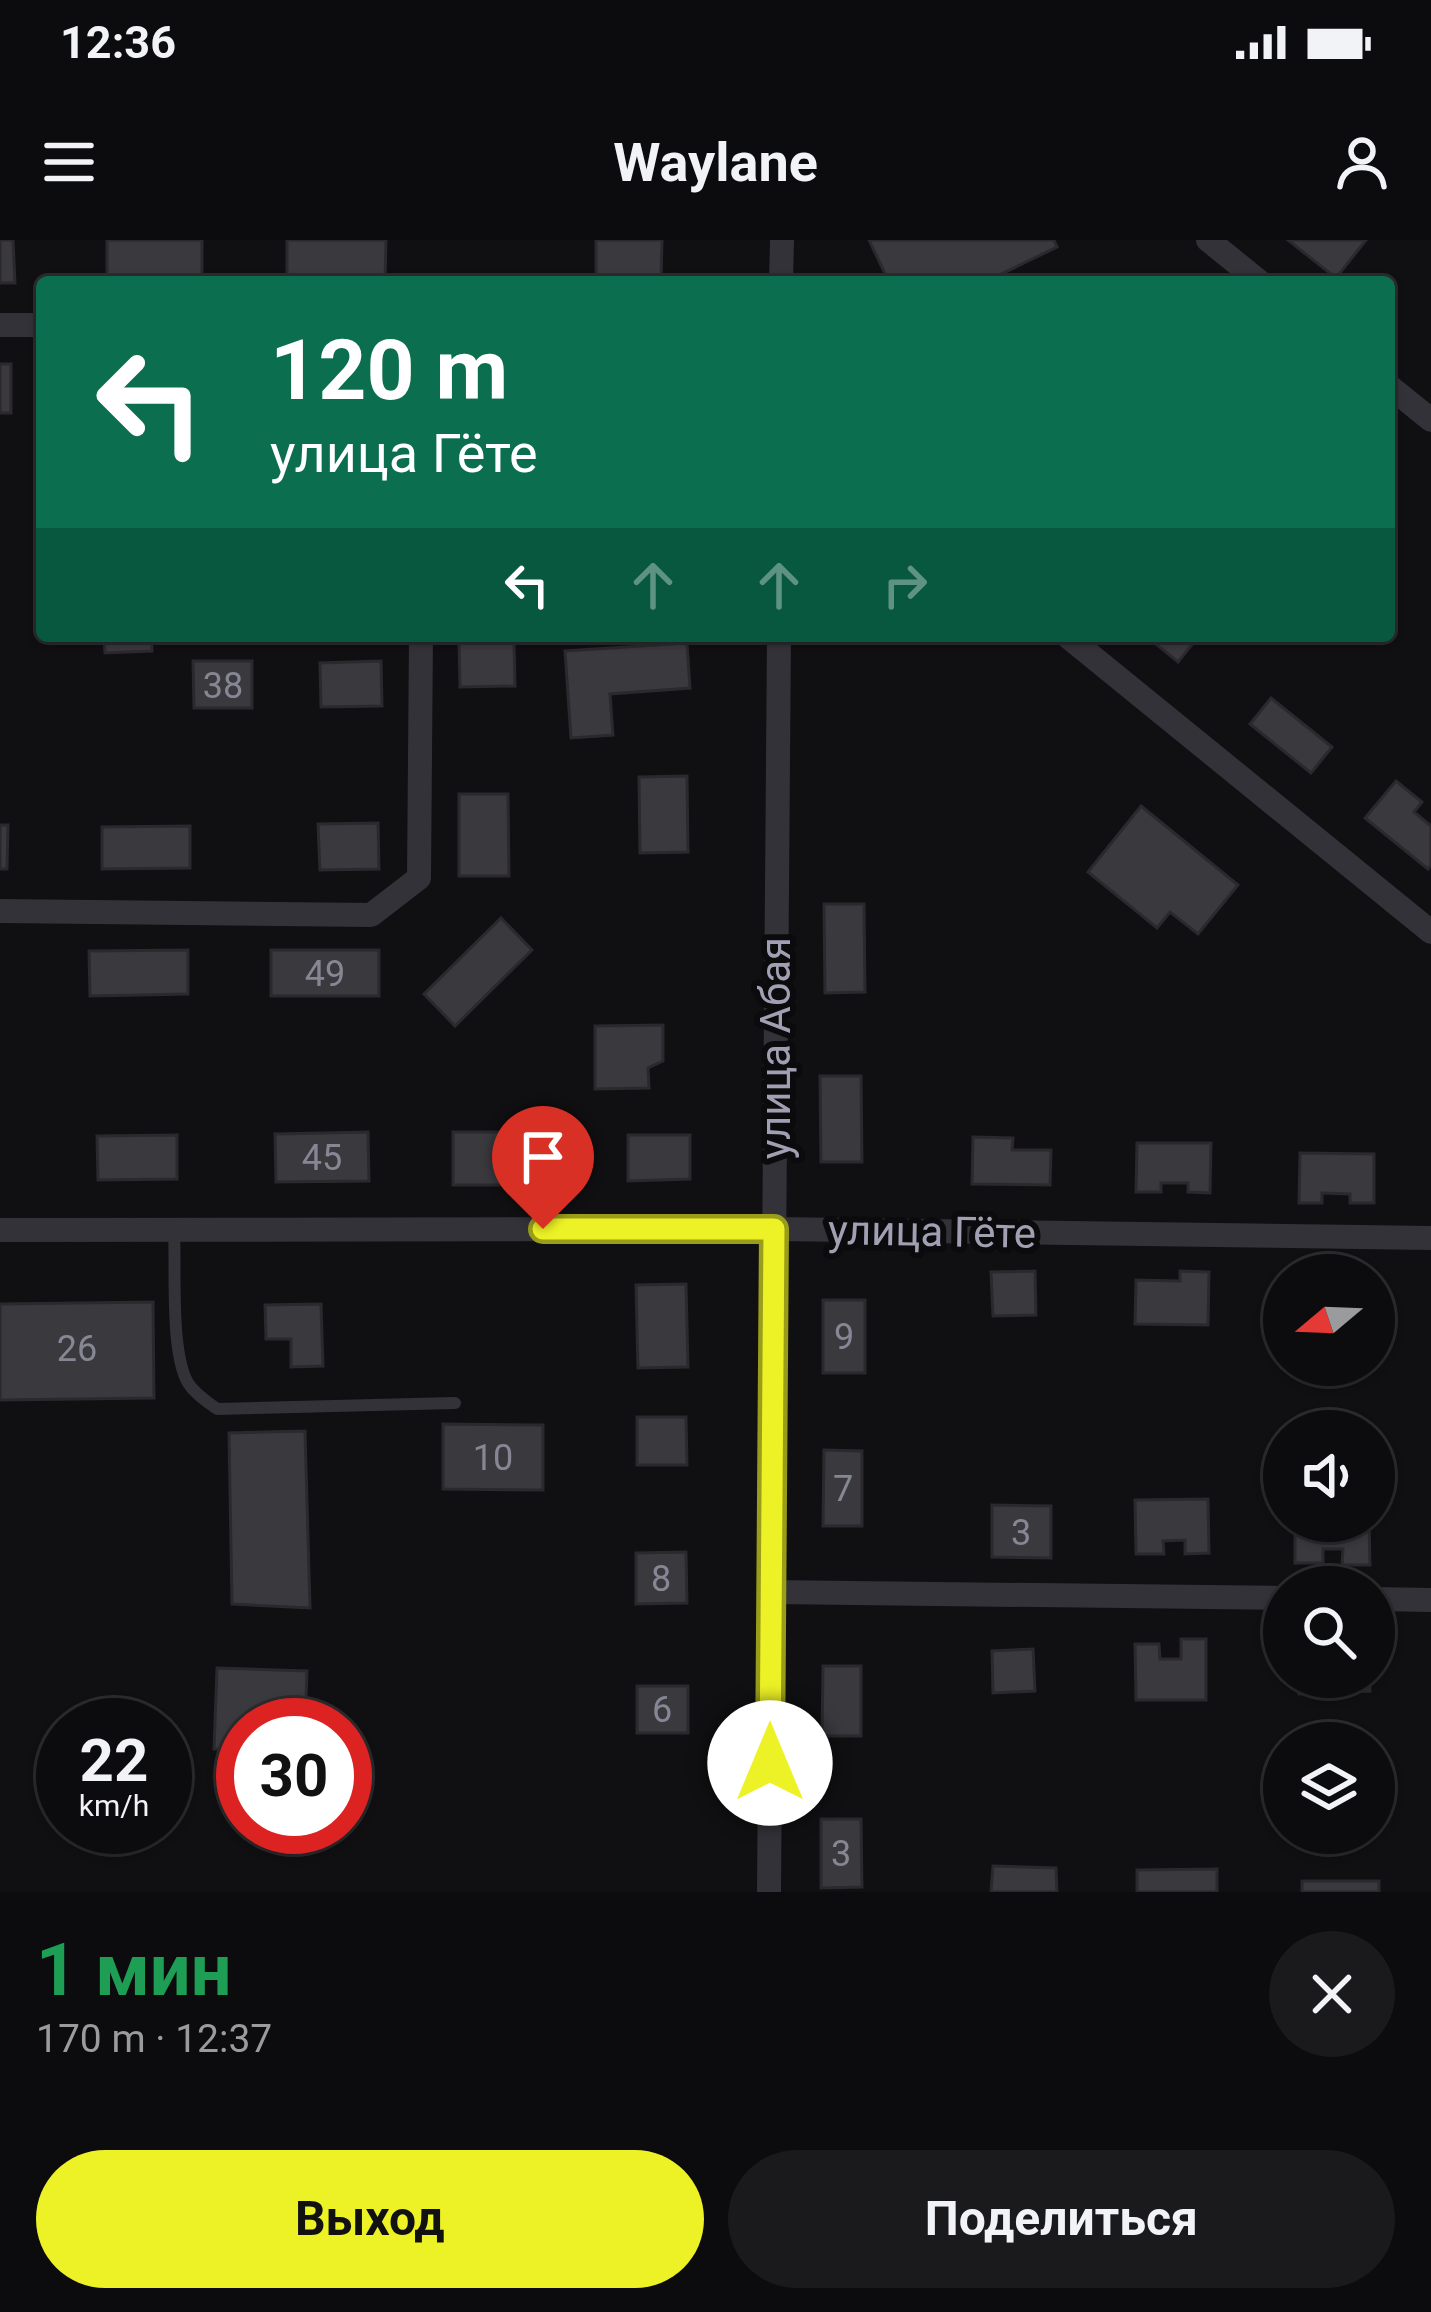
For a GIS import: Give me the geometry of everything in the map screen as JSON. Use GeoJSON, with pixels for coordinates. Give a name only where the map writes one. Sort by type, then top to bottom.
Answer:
{"type":"FeatureCollection","features":[{"type":"Feature","properties":{"kind":"street"},"geometry":{"type":"LineString","coordinates":[[781,276],[782,240]]}},
{"type":"Feature","properties":{"kind":"street"},"geometry":{"type":"LineString","coordinates":[[1208,240],[1253,276]]}},
{"type":"Feature","properties":{"kind":"street"},"geometry":{"type":"LineString","coordinates":[[0,325],[36,326]]}},
{"type":"Feature","properties":{"kind":"street"},"geometry":{"type":"LineString","coordinates":[[1395,391],[1431,420]]}},
{"type":"Feature","properties":{"kind":"street"},"geometry":{"type":"LineString","coordinates":[[0,911],[371,915],[419,878],[421,642]]}},
{"type":"Feature","properties":{"kind":"street","name":"улица Абая"},"geometry":{"type":"LineString","coordinates":[[769,1892],[779,642]]}},
{"type":"Feature","properties":{"kind":"street"},"geometry":{"type":"LineString","coordinates":[[1074,642],[1431,932]]}},
{"type":"Feature","properties":{"kind":"street","name":"улица Гёте"},"geometry":{"type":"LineString","coordinates":[[0,1230],[774,1229],[1431,1238]]}},
{"type":"Feature","properties":{"kind":"street"},"geometry":{"type":"LineString","coordinates":[[771,1592],[1263,1598]]}},
{"type":"Feature","properties":{"kind":"street"},"geometry":{"type":"LineString","coordinates":[[1395,1599],[1431,1600]]}},
{"type":"Feature","properties":{"kind":"lane"},"geometry":{"type":"LineString","coordinates":[[174,1230],[178,1357],[187,1381],[217,1408],[455,1403]]}},
{"type":"Feature","properties":{"kind":"building"},"geometry":{"type":"Polygon","coordinates":[[[0,240],[13,240],[15,283],[0,283],[0,240]]]}},
{"type":"Feature","properties":{"kind":"building"},"geometry":{"type":"Polygon","coordinates":[[[107,240],[202,240],[202,276],[107,276],[107,240]]]}},
{"type":"Feature","properties":{"kind":"building"},"geometry":{"type":"Polygon","coordinates":[[[287,240],[386,240],[385,276],[287,276],[287,240]]]}},
{"type":"Feature","properties":{"kind":"building"},"geometry":{"type":"Polygon","coordinates":[[[596,240],[662,240],[661,276],[596,276],[596,240]]]}},
{"type":"Feature","properties":{"kind":"building"},"geometry":{"type":"Polygon","coordinates":[[[869,240],[1054,240],[1057,247],[997,276],[886,276],[869,240]]]}},
{"type":"Feature","properties":{"kind":"building"},"geometry":{"type":"Polygon","coordinates":[[[1288,240],[1366,240],[1333,276],[1288,240]]]}},
{"type":"Feature","properties":{"kind":"building"},"geometry":{"type":"Polygon","coordinates":[[[0,364],[11,364],[11,413],[0,413],[0,364]]]}},
{"type":"Feature","properties":{"kind":"building"},"geometry":{"type":"Polygon","coordinates":[[[104,642],[152,642],[152,651],[105,653],[104,642]]]}},
{"type":"Feature","properties":{"kind":"building"},"geometry":{"type":"Polygon","coordinates":[[[459,642],[514,642],[515,686],[460,687],[459,642]]]}},
{"type":"Feature","properties":{"kind":"building"},"geometry":{"type":"Polygon","coordinates":[[[1153,642],[1194,642],[1178,662],[1153,642]]]}},
{"type":"Feature","properties":{"kind":"building"},"geometry":{"type":"Polygon","coordinates":[[[687,643],[690,688],[610,694],[613,735],[571,738],[565,651],[687,643]]]}},
{"type":"Feature","properties":{"kind":"building"},"geometry":{"type":"Polygon","coordinates":[[[193,661],[252,661],[252,708],[194,708],[193,661]]]}},
{"type":"Feature","properties":{"kind":"building"},"geometry":{"type":"Polygon","coordinates":[[[381,661],[382,706],[321,707],[320,663],[381,661]]]}},
{"type":"Feature","properties":{"kind":"building"},"geometry":{"type":"Polygon","coordinates":[[[1271,698],[1332,747],[1311,773],[1250,724],[1271,698]]]}},
{"type":"Feature","properties":{"kind":"building"},"geometry":{"type":"Polygon","coordinates":[[[687,776],[688,852],[640,853],[639,777],[687,776]]]}},
{"type":"Feature","properties":{"kind":"building"},"geometry":{"type":"Polygon","coordinates":[[[1396,781],[1422,802],[1414,812],[1431,826],[1428,869],[1365,818],[1396,781]]]}},
{"type":"Feature","properties":{"kind":"building"},"geometry":{"type":"Polygon","coordinates":[[[459,794],[508,794],[509,876],[459,876],[459,794]]]}},
{"type":"Feature","properties":{"kind":"building"},"geometry":{"type":"Polygon","coordinates":[[[1141,806],[1238,885],[1198,934],[1170,912],[1157,928],[1088,872],[1141,806]]]}},
{"type":"Feature","properties":{"kind":"building"},"geometry":{"type":"Polygon","coordinates":[[[378,823],[379,869],[320,870],[318,824],[378,823]]]}},
{"type":"Feature","properties":{"kind":"building"},"geometry":{"type":"Polygon","coordinates":[[[0,825],[8,825],[7,869],[0,869],[0,825]]]}},
{"type":"Feature","properties":{"kind":"building"},"geometry":{"type":"Polygon","coordinates":[[[190,826],[190,868],[102,869],[102,827],[190,826]]]}},
{"type":"Feature","properties":{"kind":"building"},"geometry":{"type":"Polygon","coordinates":[[[824,904],[864,904],[865,992],[825,993],[824,904]]]}},
{"type":"Feature","properties":{"kind":"building"},"geometry":{"type":"Polygon","coordinates":[[[501,918],[532,950],[455,1026],[424,994],[501,918]]]}},
{"type":"Feature","properties":{"kind":"building"},"geometry":{"type":"Polygon","coordinates":[[[188,950],[188,994],[90,996],[89,951],[188,950]]]}},
{"type":"Feature","properties":{"kind":"building"},"geometry":{"type":"Polygon","coordinates":[[[271,950],[379,950],[379,996],[271,996],[271,950]]]}},
{"type":"Feature","properties":{"kind":"building"},"geometry":{"type":"Polygon","coordinates":[[[663,1025],[663,1061],[648,1068],[649,1088],[595,1089],[595,1026],[663,1025]]]}},
{"type":"Feature","properties":{"kind":"building"},"geometry":{"type":"Polygon","coordinates":[[[820,1076],[861,1076],[862,1162],[821,1162],[820,1076]]]}},
{"type":"Feature","properties":{"kind":"building"},"geometry":{"type":"Polygon","coordinates":[[[368,1132],[369,1181],[276,1182],[275,1134],[368,1132]]]}},
{"type":"Feature","properties":{"kind":"building"},"geometry":{"type":"Polygon","coordinates":[[[453,1132],[542,1132],[541,1185],[453,1185],[453,1132]]]}},
{"type":"Feature","properties":{"kind":"building"},"geometry":{"type":"Polygon","coordinates":[[[177,1135],[177,1179],[98,1180],[97,1136],[177,1135]]]}},
{"type":"Feature","properties":{"kind":"building"},"geometry":{"type":"Polygon","coordinates":[[[628,1135],[690,1135],[690,1179],[628,1181],[628,1135]]]}},
{"type":"Feature","properties":{"kind":"building"},"geometry":{"type":"Polygon","coordinates":[[[973,1137],[1013,1138],[1012,1150],[1051,1150],[1050,1185],[972,1184],[973,1137]]]}},
{"type":"Feature","properties":{"kind":"building"},"geometry":{"type":"Polygon","coordinates":[[[1137,1143],[1211,1143],[1210,1193],[1188,1192],[1188,1183],[1161,1183],[1161,1192],[1136,1192],[1137,1143]]]}},
{"type":"Feature","properties":{"kind":"building"},"geometry":{"type":"Polygon","coordinates":[[[1300,1153],[1374,1154],[1374,1203],[1350,1203],[1350,1194],[1322,1193],[1322,1203],[1299,1203],[1300,1153]]]}},
{"type":"Feature","properties":{"kind":"building"},"geometry":{"type":"Polygon","coordinates":[[[1035,1271],[1036,1315],[993,1316],[991,1272],[1035,1271]]]}},
{"type":"Feature","properties":{"kind":"building"},"geometry":{"type":"Polygon","coordinates":[[[1180,1271],[1209,1272],[1208,1325],[1135,1324],[1136,1280],[1180,1281],[1180,1271]]]}},
{"type":"Feature","properties":{"kind":"building"},"geometry":{"type":"Polygon","coordinates":[[[686,1284],[688,1367],[638,1368],[636,1285],[686,1284]]]}},
{"type":"Feature","properties":{"kind":"building"},"geometry":{"type":"Polygon","coordinates":[[[823,1300],[865,1300],[865,1373],[823,1373],[823,1300]]]}},
{"type":"Feature","properties":{"kind":"building"},"geometry":{"type":"Polygon","coordinates":[[[153,1302],[154,1398],[0,1400],[0,1304],[153,1302]]]}},
{"type":"Feature","properties":{"kind":"building"},"geometry":{"type":"Polygon","coordinates":[[[321,1304],[323,1366],[291,1367],[291,1339],[266,1339],[265,1305],[321,1304]]]}},
{"type":"Feature","properties":{"kind":"building"},"geometry":{"type":"Polygon","coordinates":[[[637,1417],[686,1417],[687,1465],[637,1465],[637,1417]]]}},
{"type":"Feature","properties":{"kind":"building"},"geometry":{"type":"Polygon","coordinates":[[[443,1424],[543,1425],[543,1490],[443,1489],[443,1424]]]}},
{"type":"Feature","properties":{"kind":"building"},"geometry":{"type":"Polygon","coordinates":[[[305,1431],[310,1608],[232,1604],[229,1433],[305,1431]]]}},
{"type":"Feature","properties":{"kind":"building"},"geometry":{"type":"Polygon","coordinates":[[[824,1450],[862,1451],[862,1526],[823,1526],[824,1450]]]}},
{"type":"Feature","properties":{"kind":"building"},"geometry":{"type":"Polygon","coordinates":[[[1208,1499],[1209,1553],[1185,1554],[1185,1540],[1163,1541],[1164,1554],[1136,1554],[1135,1500],[1208,1499]]]}},
{"type":"Feature","properties":{"kind":"building"},"geometry":{"type":"Polygon","coordinates":[[[992,1505],[1051,1506],[1051,1558],[992,1557],[992,1505]]]}},
{"type":"Feature","properties":{"kind":"building"},"geometry":{"type":"Polygon","coordinates":[[[1295,1542],[1369,1542],[1370,1565],[1342,1565],[1343,1549],[1323,1549],[1323,1563],[1295,1563],[1295,1542]]]}},
{"type":"Feature","properties":{"kind":"building"},"geometry":{"type":"Polygon","coordinates":[[[686,1552],[687,1603],[636,1604],[636,1553],[686,1552]]]}},
{"type":"Feature","properties":{"kind":"building"},"geometry":{"type":"Polygon","coordinates":[[[1181,1639],[1206,1639],[1206,1700],[1136,1700],[1135,1644],[1159,1644],[1160,1659],[1181,1659],[1181,1639]]]}},
{"type":"Feature","properties":{"kind":"building"},"geometry":{"type":"Polygon","coordinates":[[[1033,1649],[1035,1691],[993,1693],[992,1651],[1033,1649]]]}},
{"type":"Feature","properties":{"kind":"building"},"geometry":{"type":"Polygon","coordinates":[[[823,1666],[861,1666],[861,1736],[822,1736],[823,1666]]]}},
{"type":"Feature","properties":{"kind":"building"},"geometry":{"type":"Polygon","coordinates":[[[217,1668],[307,1671],[306,1698],[216,1698],[214,1749],[217,1668]]]}},
{"type":"Feature","properties":{"kind":"building"},"geometry":{"type":"Polygon","coordinates":[[[637,1686],[688,1686],[688,1733],[637,1733],[637,1686]]]}},
{"type":"Feature","properties":{"kind":"building"},"geometry":{"type":"Polygon","coordinates":[[[821,1819],[861,1819],[862,1887],[821,1888],[821,1819]]]}},
{"type":"Feature","properties":{"kind":"building"},"geometry":{"type":"Polygon","coordinates":[[[993,1866],[1056,1868],[1057,1892],[991,1892],[993,1866]]]}},
{"type":"Feature","properties":{"kind":"building"},"geometry":{"type":"Polygon","coordinates":[[[1217,1869],[1217,1892],[1137,1892],[1137,1870],[1217,1869]]]}},
{"type":"Feature","properties":{"kind":"building"},"geometry":{"type":"Polygon","coordinates":[[[1302,1881],[1379,1881],[1379,1892],[1302,1892],[1302,1881]]]}},
{"type":"Feature","properties":{"kind":"route"},"geometry":{"type":"LineString","coordinates":[[543,1229],[774,1229],[770,1763]]}}]}
